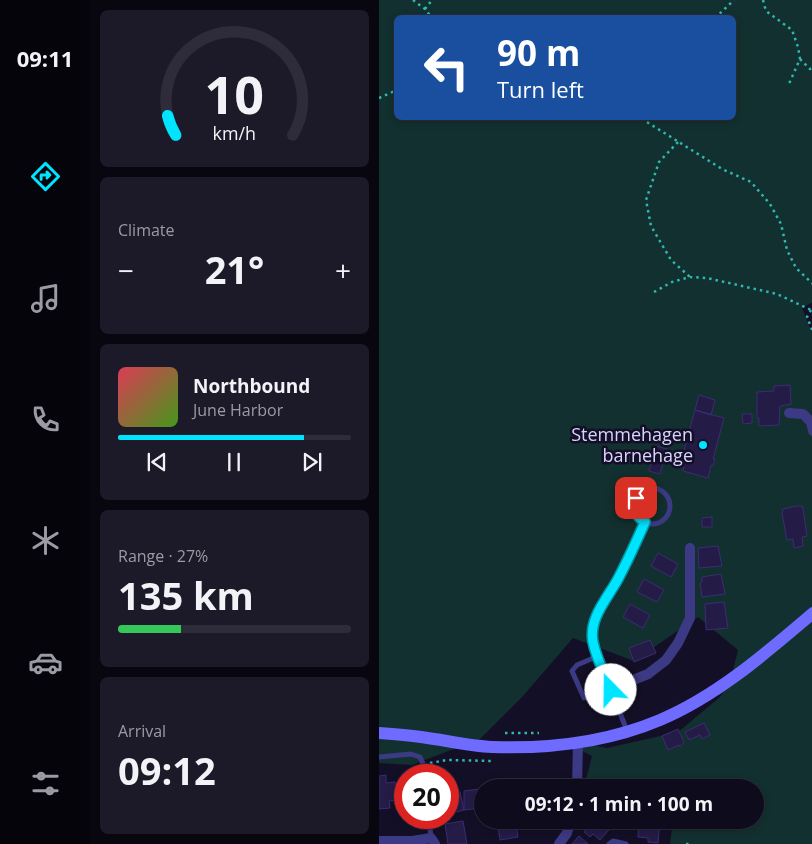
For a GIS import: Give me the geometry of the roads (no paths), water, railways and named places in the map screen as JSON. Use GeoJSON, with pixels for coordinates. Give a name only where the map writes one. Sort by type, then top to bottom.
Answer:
{"type":"FeatureCollection","features":[{"type":"Feature","properties":{"kind":"main road"},"geometry":{"type":"LineString","coordinates":[[379,733],[491,747],[526,747],[593,740],[627,732],[661,720],[711,692],[745,668],[812,613]]}},
{"type":"Feature","properties":{"kind":"street"},"geometry":{"type":"LineString","coordinates":[[789,413],[803,414],[811,422],[812,431]]}},
{"type":"Feature","properties":{"kind":"street"},"geometry":{"type":"LineString","coordinates":[[611,690],[647,674],[666,660],[678,643],[690,618],[690,548]]}},
{"type":"Feature","properties":{"kind":"street"},"geometry":{"type":"LineString","coordinates":[[577,779],[578,742]]}},
{"type":"Feature","properties":{"kind":"street"},"geometry":{"type":"LineString","coordinates":[[559,844],[568,829]]}},
{"type":"Feature","properties":{"kind":"street"},"geometry":{"type":"LineString","coordinates":[[379,841],[433,841]]}},
{"type":"Feature","properties":{"kind":"lane"},"geometry":{"type":"LineString","coordinates":[[649,488],[660,490],[668,499],[670,505],[666,516],[657,523],[645,522],[636,515],[634,504],[636,498],[649,488]]}},
{"type":"Feature","properties":{"kind":"lane"},"geometry":{"type":"LineString","coordinates":[[627,732],[597,656],[593,642],[594,621],[620,577],[645,522]]}},
{"type":"Feature","properties":{"kind":"lane"},"geometry":{"type":"LineString","coordinates":[[584,698],[572,671],[577,665],[597,656]]}},
{"type":"Feature","properties":{"kind":"lane"},"geometry":{"type":"LineString","coordinates":[[379,757],[411,754],[420,757],[423,764]]}},
{"type":"Feature","properties":{"kind":"lane"},"geometry":{"type":"LineString","coordinates":[[609,844],[613,841],[626,844]]}},
{"type":"Feature","properties":{"kind":"place","name":"Stemmehagen barnehage"},"geometry":{"type":"Point","coordinates":[703,445]}}]}
